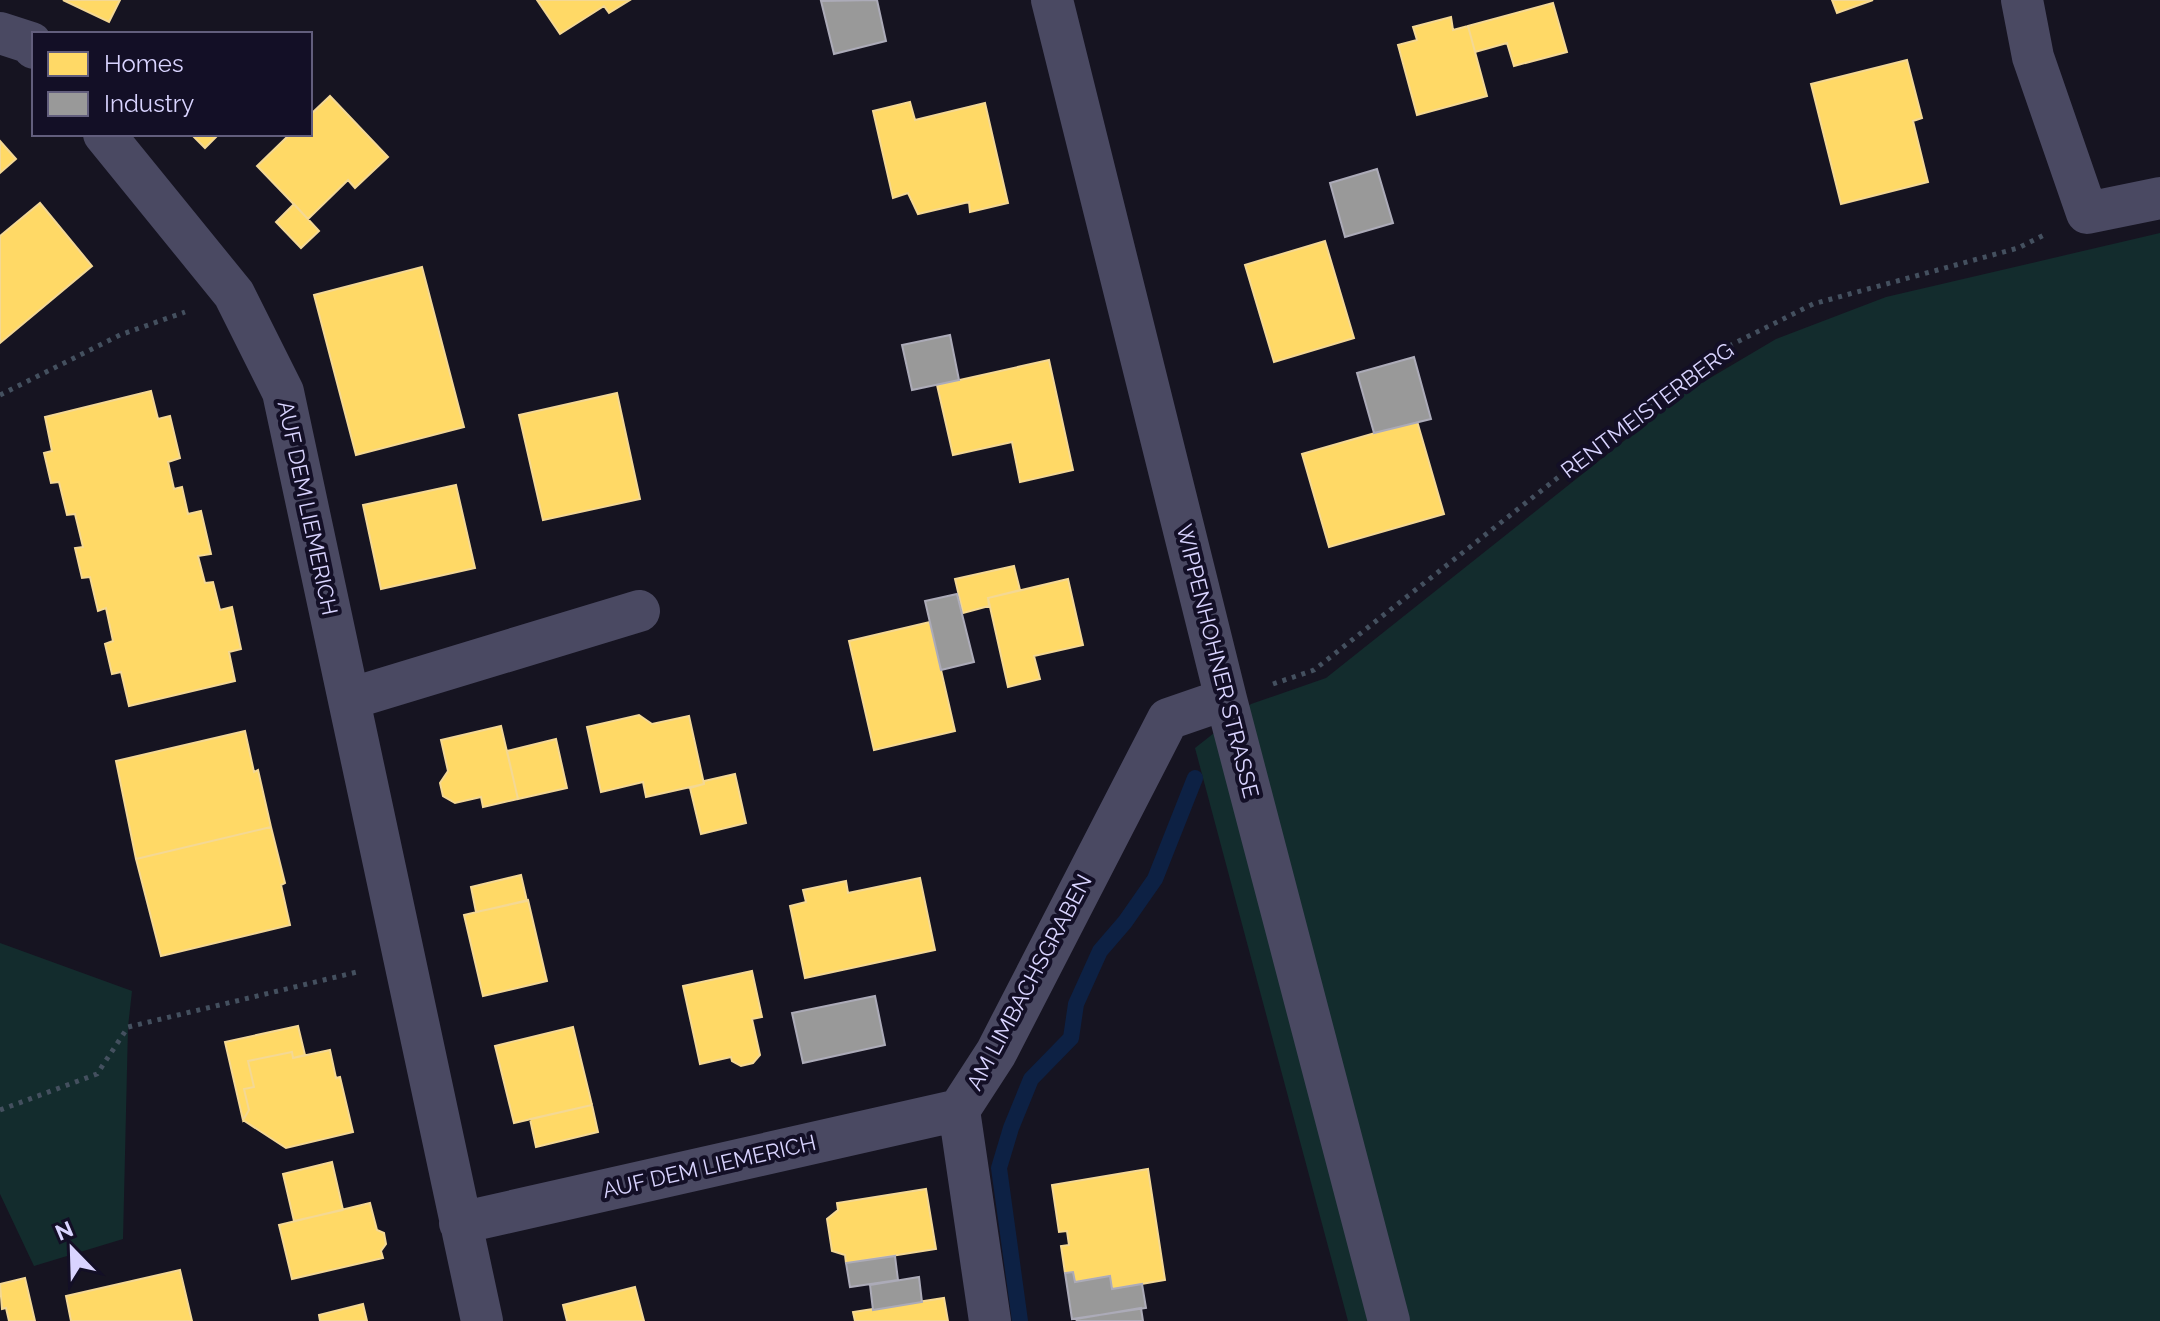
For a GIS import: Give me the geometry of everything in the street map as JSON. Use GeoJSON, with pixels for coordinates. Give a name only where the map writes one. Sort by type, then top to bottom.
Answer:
{"type":"FeatureCollection","features":[{"type":"Feature","properties":{"kind":"street","name":"WIPPENHOHNER STRASSE"},"geometry":{"type":"LineString","coordinates":[[1052,0],[1226,699],[1389,1321]]}},
{"type":"Feature","properties":{"kind":"street"},"geometry":{"type":"LineString","coordinates":[[2022,0],[2033,57],[2087,213],[2160,198]]}},
{"type":"Feature","properties":{"kind":"street"},"geometry":{"type":"LineString","coordinates":[[0,33],[32,45]]}},
{"type":"Feature","properties":{"kind":"street","name":"AUF DEM LIEMERICH"},"geometry":{"type":"LineString","coordinates":[[106,136],[234,294],[283,392],[482,1321]]}},
{"type":"Feature","properties":{"kind":"street"},"geometry":{"type":"LineString","coordinates":[[349,699],[639,611]]}},
{"type":"Feature","properties":{"kind":"street","name":"AM LIMBACHSGRABEN"},"geometry":{"type":"LineString","coordinates":[[990,1321],[959,1110],[996,1053],[1168,719],[1226,699]]}},
{"type":"Feature","properties":{"kind":"street","name":"AUF DEM LIEMERICH"},"geometry":{"type":"LineString","coordinates":[[460,1223],[959,1110]]}},
{"type":"Feature","properties":{"kind":"path","name":"RENTMEISTERBERG"},"geometry":{"type":"LineString","coordinates":[[1226,699],[1314,670],[1717,352],[1813,304],[2018,248],[2087,213]]}},
{"type":"Feature","properties":{"kind":"path"},"geometry":{"type":"LineString","coordinates":[[0,395],[120,335],[234,294]]}},
{"type":"Feature","properties":{"kind":"path"},"geometry":{"type":"LineString","coordinates":[[0,1110],[97,1074],[128,1027],[405,961]]}},
{"type":"Feature","properties":{"kind":"green space"},"geometry":{"type":"Polygon","coordinates":[[[2160,233],[2160,1321],[1348,1321],[1195,748],[1251,704],[1326,678],[1683,394],[1776,339],[1886,297],[2160,233]]]}},
{"type":"Feature","properties":{"kind":"green space"},"geometry":{"type":"Polygon","coordinates":[[[0,943],[132,991],[128,1027],[123,1239],[34,1266],[0,1194],[0,943]]]}},
{"type":"Feature","properties":{"kind":"building: Homes"},"geometry":{"type":"Polygon","coordinates":[[[63,0],[120,0],[109,22],[63,0]]]}},
{"type":"Feature","properties":{"kind":"building: Homes"},"geometry":{"type":"Polygon","coordinates":[[[537,0],[630,0],[609,13],[604,6],[560,34],[537,0]]]}},
{"type":"Feature","properties":{"kind":"building: Homes"},"geometry":{"type":"Polygon","coordinates":[[[1832,0],[1873,0],[1837,13],[1832,0]]]}},
{"type":"Feature","properties":{"kind":"building: Homes"},"geometry":{"type":"Polygon","coordinates":[[[1553,3],[1567,52],[1514,66],[1507,43],[1475,52],[1468,26],[1553,3]]]}},
{"type":"Feature","properties":{"kind":"building: Homes"},"geometry":{"type":"Polygon","coordinates":[[[1451,17],[1453,30],[1468,26],[1487,96],[1417,115],[1398,45],[1417,40],[1413,27],[1451,17]]]}},
{"type":"Feature","properties":{"kind":"building: Homes"},"geometry":{"type":"Polygon","coordinates":[[[1907,60],[1922,118],[1913,121],[1928,182],[1841,204],[1811,84],[1907,60]]]}},
{"type":"Feature","properties":{"kind":"building: Homes"},"geometry":{"type":"Polygon","coordinates":[[[330,96],[388,157],[355,188],[348,180],[308,219],[257,166],[288,136],[312,136],[312,113],[330,96]]]}},
{"type":"Feature","properties":{"kind":"building: Homes"},"geometry":{"type":"Polygon","coordinates":[[[910,102],[915,120],[985,103],[1008,203],[970,212],[969,202],[918,214],[908,193],[893,198],[873,111],[910,102]]]}},
{"type":"Feature","properties":{"kind":"building: Homes"},"geometry":{"type":"Polygon","coordinates":[[[193,136],[217,136],[205,148],[193,136]]]}},
{"type":"Feature","properties":{"kind":"building: Homes"},"geometry":{"type":"Polygon","coordinates":[[[0,141],[16,159],[0,173],[0,141]]]}},
{"type":"Feature","properties":{"kind":"building: Homes"},"geometry":{"type":"Polygon","coordinates":[[[40,203],[92,266],[0,343],[0,236],[40,203]]]}},
{"type":"Feature","properties":{"kind":"building: Homes"},"geometry":{"type":"Polygon","coordinates":[[[294,204],[319,231],[301,248],[276,222],[294,204]]]}},
{"type":"Feature","properties":{"kind":"building: Homes"},"geometry":{"type":"Polygon","coordinates":[[[1325,241],[1354,338],[1274,362],[1245,265],[1325,241]]]}},
{"type":"Feature","properties":{"kind":"building: Homes"},"geometry":{"type":"Polygon","coordinates":[[[422,267],[464,427],[356,455],[314,295],[422,267]]]}},
{"type":"Feature","properties":{"kind":"building: Homes"},"geometry":{"type":"Polygon","coordinates":[[[1049,360],[1073,470],[1020,482],[1012,442],[953,455],[937,385],[1049,360]]]}},
{"type":"Feature","properties":{"kind":"building: Homes"},"geometry":{"type":"Polygon","coordinates":[[[151,391],[158,419],[170,416],[180,458],[168,462],[174,489],[182,487],[188,514],[201,511],[211,554],[198,556],[205,583],[213,582],[220,610],[232,607],[241,649],[229,652],[235,681],[129,706],[121,672],[112,674],[105,644],[113,641],[106,608],[98,611],[90,577],[82,578],[75,548],[83,547],[75,514],[67,515],[59,482],[51,483],[44,453],[52,451],[45,417],[151,391]]]}},
{"type":"Feature","properties":{"kind":"building: Homes"},"geometry":{"type":"Polygon","coordinates":[[[617,393],[640,499],[543,520],[519,415],[617,393]]]}},
{"type":"Feature","properties":{"kind":"building: Homes"},"geometry":{"type":"Polygon","coordinates":[[[1417,421],[1444,514],[1329,547],[1302,454],[1417,421]]]}},
{"type":"Feature","properties":{"kind":"building: Homes"},"geometry":{"type":"Polygon","coordinates":[[[456,485],[475,568],[381,589],[363,505],[456,485]]]}},
{"type":"Feature","properties":{"kind":"building: Homes"},"geometry":{"type":"Polygon","coordinates":[[[1014,566],[1020,590],[988,598],[989,606],[963,613],[955,579],[1014,566]]]}},
{"type":"Feature","properties":{"kind":"building: Homes"},"geometry":{"type":"Polygon","coordinates":[[[1068,579],[1083,645],[1034,656],[1040,679],[1008,687],[988,598],[1068,579]]]}},
{"type":"Feature","properties":{"kind":"building: Homes"},"geometry":{"type":"Polygon","coordinates":[[[930,622],[955,731],[874,750],[849,641],[930,622]]]}},
{"type":"Feature","properties":{"kind":"building: Homes"},"geometry":{"type":"Polygon","coordinates":[[[639,715],[652,724],[689,716],[704,784],[646,797],[643,782],[601,792],[587,727],[639,715]]]}},
{"type":"Feature","properties":{"kind":"building: Homes"},"geometry":{"type":"Polygon","coordinates":[[[501,726],[518,799],[483,807],[481,797],[455,803],[443,796],[440,783],[448,771],[441,740],[501,726]]]}},
{"type":"Feature","properties":{"kind":"building: Homes"},"geometry":{"type":"Polygon","coordinates":[[[245,731],[271,827],[136,859],[116,761],[245,731]]]}},
{"type":"Feature","properties":{"kind":"building: Homes"},"geometry":{"type":"Polygon","coordinates":[[[556,739],[567,788],[518,799],[507,751],[556,739]]]}},
{"type":"Feature","properties":{"kind":"building: Homes"},"geometry":{"type":"Polygon","coordinates":[[[735,774],[746,823],[701,834],[690,788],[704,784],[704,781],[735,774]]]}},
{"type":"Feature","properties":{"kind":"building: Homes"},"geometry":{"type":"Polygon","coordinates":[[[271,827],[285,883],[281,885],[290,925],[161,956],[136,859],[271,827]]]}},
{"type":"Feature","properties":{"kind":"building: Homes"},"geometry":{"type":"Polygon","coordinates":[[[521,875],[527,901],[476,912],[471,887],[521,875]]]}},
{"type":"Feature","properties":{"kind":"building: Homes"},"geometry":{"type":"Polygon","coordinates":[[[920,878],[935,950],[805,978],[790,906],[806,902],[803,890],[846,881],[848,893],[920,878]]]}},
{"type":"Feature","properties":{"kind":"building: Homes"},"geometry":{"type":"Polygon","coordinates":[[[528,900],[547,981],[483,996],[464,915],[528,900]]]}},
{"type":"Feature","properties":{"kind":"building: Homes"},"geometry":{"type":"Polygon","coordinates":[[[752,971],[762,1017],[752,1019],[760,1055],[753,1063],[741,1066],[731,1057],[700,1064],[683,986],[752,971]]]}},
{"type":"Feature","properties":{"kind":"building: Homes"},"geometry":{"type":"Polygon","coordinates":[[[298,1026],[305,1055],[293,1058],[292,1052],[248,1061],[254,1087],[244,1089],[249,1110],[243,1120],[225,1042],[298,1026]]]}},
{"type":"Feature","properties":{"kind":"building: Homes"},"geometry":{"type":"Polygon","coordinates":[[[573,1027],[592,1105],[514,1123],[495,1046],[573,1027]]]}},
{"type":"Feature","properties":{"kind":"building: Homes"},"geometry":{"type":"Polygon","coordinates":[[[330,1050],[353,1132],[286,1148],[243,1120],[249,1110],[244,1089],[254,1087],[248,1061],[292,1052],[293,1058],[330,1050]]]}},
{"type":"Feature","properties":{"kind":"building: Homes"},"geometry":{"type":"Polygon","coordinates":[[[592,1105],[598,1132],[536,1147],[530,1119],[592,1105]]]}},
{"type":"Feature","properties":{"kind":"building: Homes"},"geometry":{"type":"Polygon","coordinates":[[[332,1162],[343,1210],[294,1221],[283,1174],[332,1162]]]}},
{"type":"Feature","properties":{"kind":"building: Homes"},"geometry":{"type":"Polygon","coordinates":[[[1148,1169],[1165,1280],[1112,1289],[1110,1276],[1075,1282],[1073,1272],[1065,1273],[1061,1246],[1069,1245],[1067,1231],[1059,1232],[1052,1185],[1148,1169]]]}},
{"type":"Feature","properties":{"kind":"building: Homes"},"geometry":{"type":"Polygon","coordinates":[[[926,1189],[936,1249],[846,1263],[845,1255],[832,1251],[827,1219],[838,1210],[837,1203],[926,1189]]]}},
{"type":"Feature","properties":{"kind":"building: Homes"},"geometry":{"type":"Polygon","coordinates":[[[370,1203],[377,1230],[384,1233],[386,1244],[381,1251],[383,1258],[292,1279],[279,1225],[370,1203]]]}},
{"type":"Feature","properties":{"kind":"building: Homes"},"geometry":{"type":"Polygon","coordinates":[[[180,1270],[192,1321],[71,1321],[66,1296],[180,1270]]]}},
{"type":"Feature","properties":{"kind":"building: Homes"},"geometry":{"type":"Polygon","coordinates":[[[25,1278],[35,1321],[9,1321],[6,1308],[2,1309],[0,1284],[25,1278]]]}},
{"type":"Feature","properties":{"kind":"building: Homes"},"geometry":{"type":"Polygon","coordinates":[[[635,1287],[644,1321],[567,1321],[563,1305],[635,1287]]]}},
{"type":"Feature","properties":{"kind":"building: Homes"},"geometry":{"type":"Polygon","coordinates":[[[944,1298],[948,1321],[855,1321],[853,1312],[944,1298]]]}},
{"type":"Feature","properties":{"kind":"building: Homes"},"geometry":{"type":"Polygon","coordinates":[[[363,1304],[367,1321],[320,1321],[319,1315],[363,1304]]]}},
{"type":"Feature","properties":{"kind":"building: Industry"},"geometry":{"type":"Polygon","coordinates":[[[877,0],[886,41],[834,54],[821,1],[877,0]]]}},
{"type":"Feature","properties":{"kind":"building: Industry"},"geometry":{"type":"Polygon","coordinates":[[[1377,169],[1393,223],[1345,237],[1330,183],[1377,169]]]}},
{"type":"Feature","properties":{"kind":"building: Industry"},"geometry":{"type":"Polygon","coordinates":[[[950,335],[959,380],[912,390],[902,345],[950,335]]]}},
{"type":"Feature","properties":{"kind":"building: Industry"},"geometry":{"type":"Polygon","coordinates":[[[1414,357],[1431,419],[1374,433],[1357,373],[1414,357]]]}},
{"type":"Feature","properties":{"kind":"building: Industry"},"geometry":{"type":"Polygon","coordinates":[[[957,594],[974,662],[941,670],[925,601],[957,594]]]}},
{"type":"Feature","properties":{"kind":"building: Industry"},"geometry":{"type":"Polygon","coordinates":[[[875,996],[885,1045],[803,1063],[792,1013],[875,996]]]}},
{"type":"Feature","properties":{"kind":"building: Industry"},"geometry":{"type":"Polygon","coordinates":[[[895,1256],[898,1280],[850,1287],[846,1263],[895,1256]]]}},
{"type":"Feature","properties":{"kind":"building: Industry"},"geometry":{"type":"Polygon","coordinates":[[[1073,1272],[1075,1282],[1110,1276],[1112,1289],[1142,1284],[1146,1308],[1072,1319],[1065,1273],[1073,1272]]]}},
{"type":"Feature","properties":{"kind":"building: Industry"},"geometry":{"type":"Polygon","coordinates":[[[919,1277],[922,1302],[873,1310],[870,1285],[919,1277]]]}},
{"type":"Feature","properties":{"kind":"building: Industry"},"geometry":{"type":"Polygon","coordinates":[[[1141,1308],[1143,1321],[1076,1319],[1141,1308]]]}},
{"type":"Feature","properties":{"kind":"waterway"},"geometry":{"type":"LineString","coordinates":[[1020,1321],[999,1168],[1011,1128],[1031,1079],[1071,1038],[1076,1004],[1100,951],[1155,879],[1195,778]]}}]}
